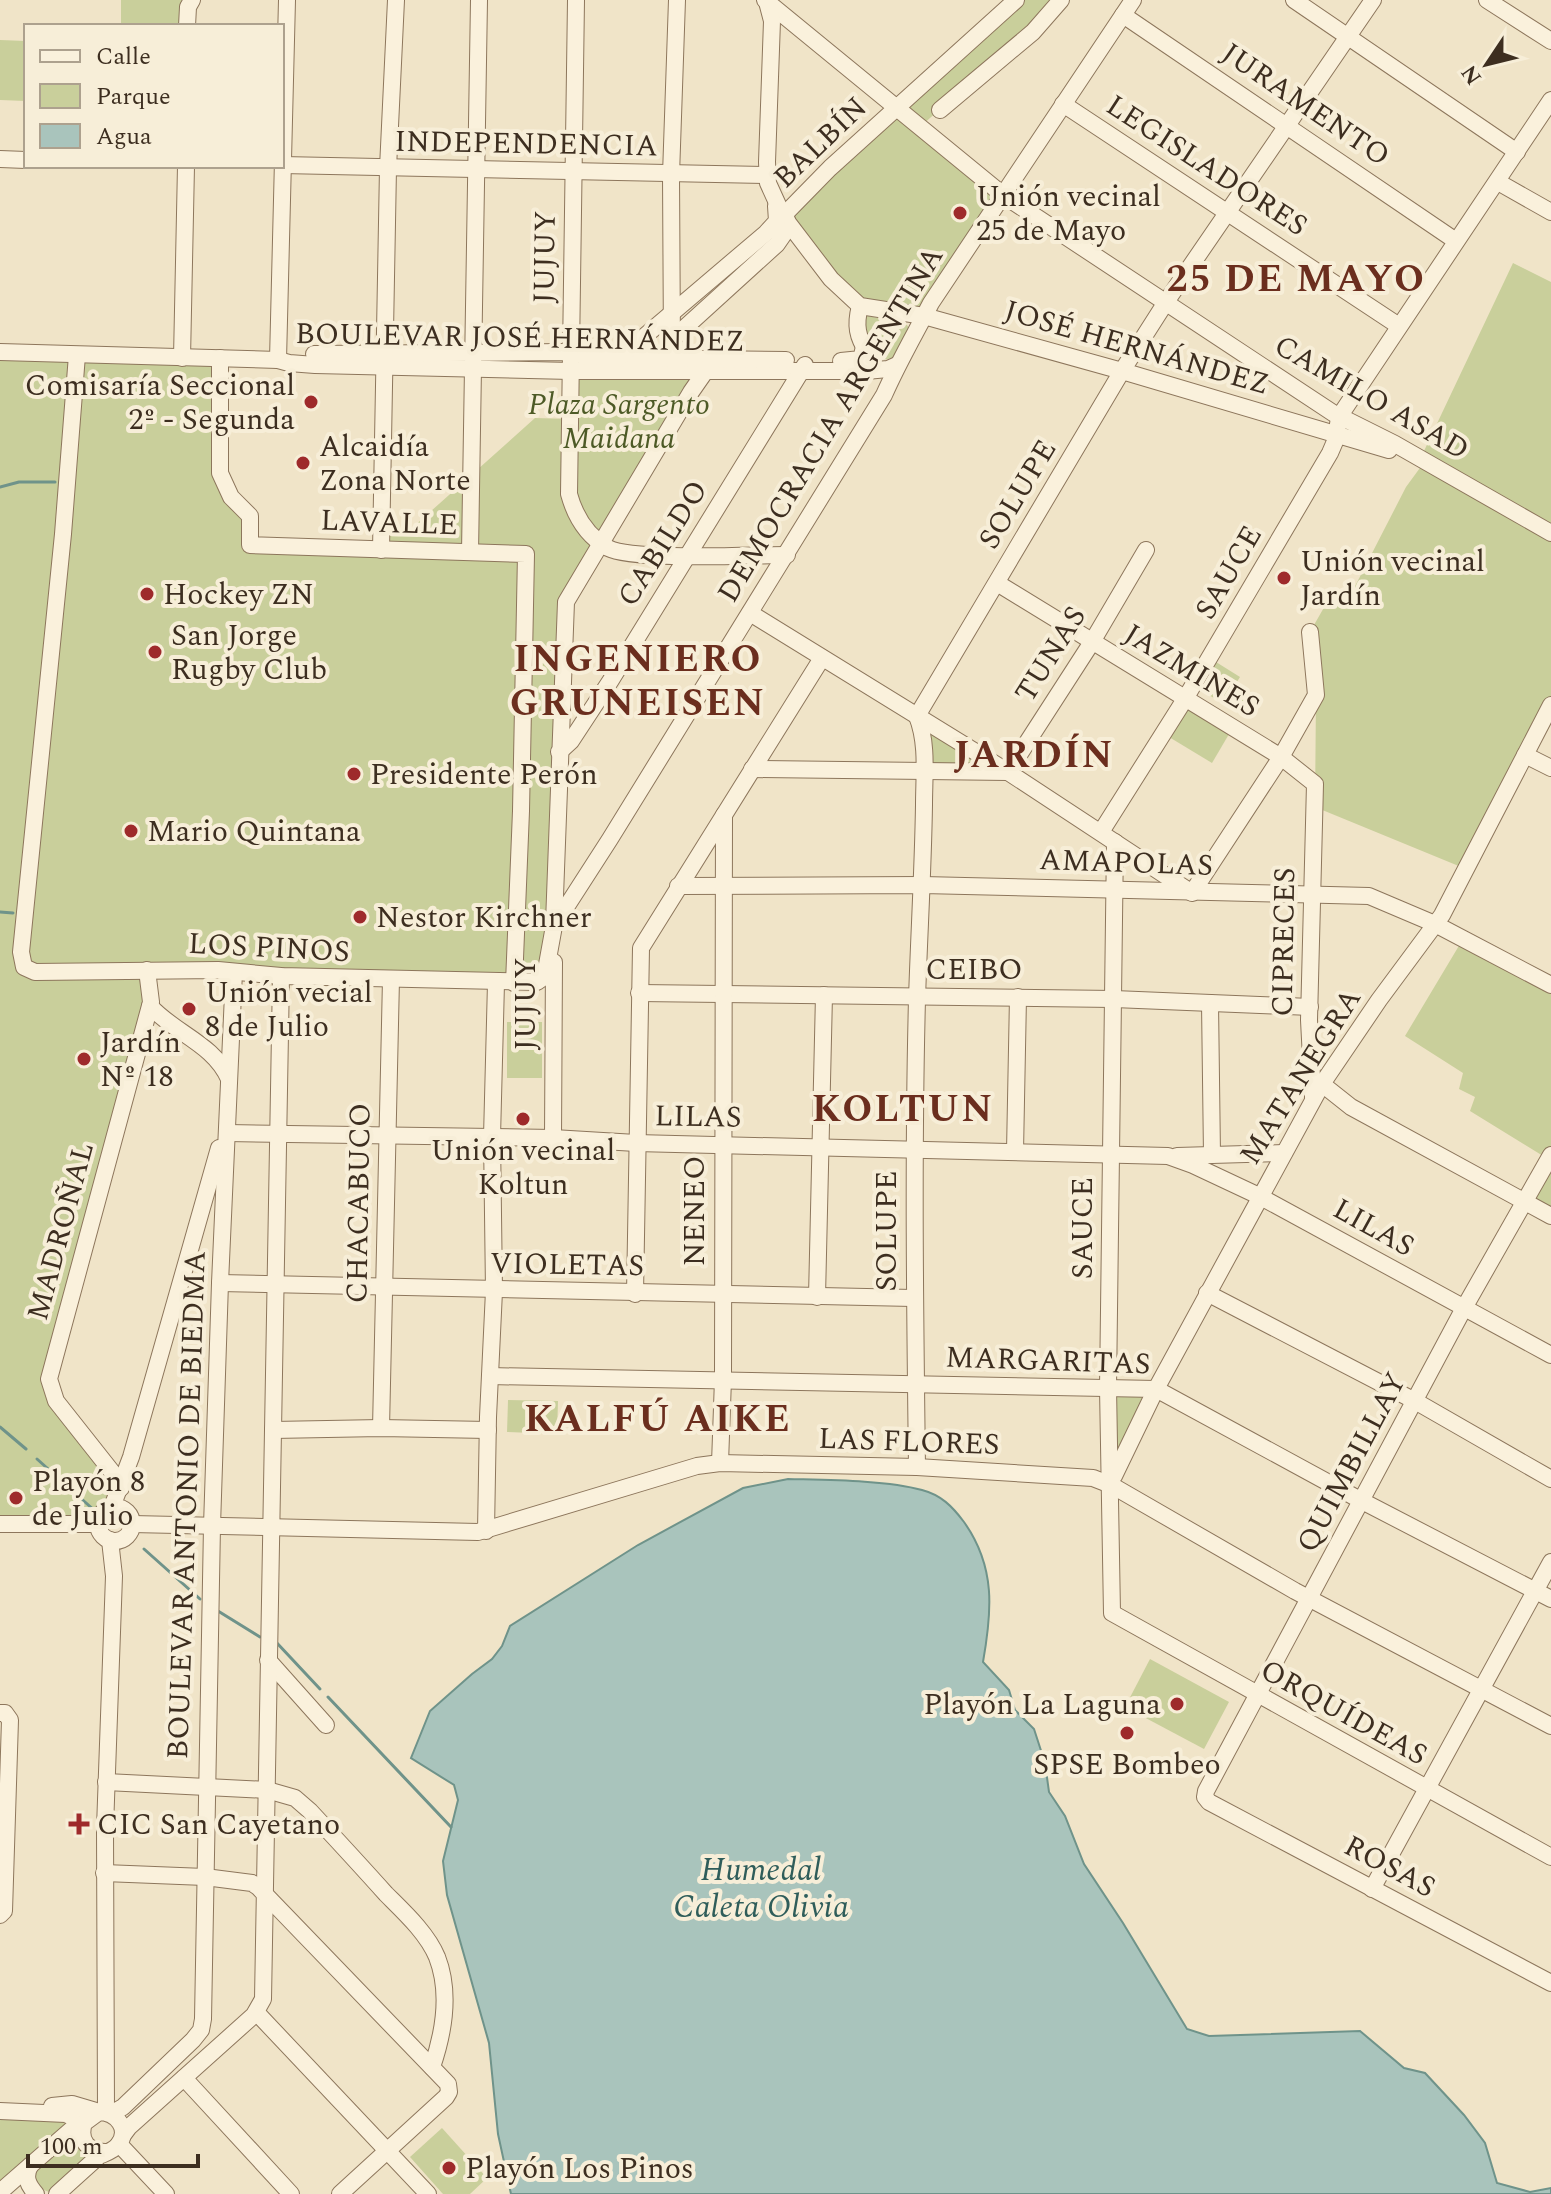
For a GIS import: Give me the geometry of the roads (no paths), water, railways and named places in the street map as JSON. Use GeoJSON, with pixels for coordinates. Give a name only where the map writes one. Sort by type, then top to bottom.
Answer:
{"type":"FeatureCollection","features":[{"type":"Feature","properties":{"kind":"street"},"geometry":{"type":"LineString","coordinates":[[187,24],[188,7],[192,0]]}},
{"type":"Feature","properties":{"kind":"street"},"geometry":{"type":"LineString","coordinates":[[284,124],[287,0]]}},
{"type":"Feature","properties":{"kind":"street"},"geometry":{"type":"LineString","coordinates":[[381,550],[388,168],[396,0]]}},
{"type":"Feature","properties":{"kind":"street"},"geometry":{"type":"LineString","coordinates":[[470,552],[479,0]]}},
{"type":"Feature","properties":{"kind":"street","name":"JUJUY"},"geometry":{"type":"LineString","coordinates":[[553,1138],[554,926],[566,602],[602,544],[576,518],[569,494],[576,0]]}},
{"type":"Feature","properties":{"kind":"street"},"geometry":{"type":"LineString","coordinates":[[677,0],[671,175],[673,357],[675,366],[687,370]]}},
{"type":"Feature","properties":{"kind":"street","name":"BALBÍN"},"geometry":{"type":"LineString","coordinates":[[791,227],[896,108],[1016,0]]}},
{"type":"Feature","properties":{"kind":"street"},"geometry":{"type":"LineString","coordinates":[[940,110],[1033,32],[1061,0]]}},
{"type":"Feature","properties":{"kind":"street","name":"DEMOCRACIA ARGENTINA"},"geometry":{"type":"LineString","coordinates":[[554,926],[787,555],[884,395],[924,316],[1133,0]]}},
{"type":"Feature","properties":{"kind":"street"},"geometry":{"type":"LineString","coordinates":[[1294,0],[1517,152]]}},
{"type":"Feature","properties":{"kind":"street","name":"SOLUPE"},"geometry":{"type":"LineString","coordinates":[[917,1467],[913,1298],[924,734],[917,716],[1122,371],[1373,0]]}},
{"type":"Feature","properties":{"kind":"street"},"geometry":{"type":"LineString","coordinates":[[1487,0],[1551,41]]}},
{"type":"Feature","properties":{"kind":"street"},"geometry":{"type":"LineString","coordinates":[[624,364],[652,357],[772,239],[777,221],[768,175],[778,6]]}},
{"type":"Feature","properties":{"kind":"street","name":"CAMILO ASAD"},"geometry":{"type":"LineString","coordinates":[[778,6],[807,35],[1003,195],[1339,417],[1426,461],[1551,533]]}},
{"type":"Feature","properties":{"kind":"street","name":"JURAMENTO"},"geometry":{"type":"LineString","coordinates":[[1123,15],[1456,241]]}},
{"type":"Feature","properties":{"kind":"street"},"geometry":{"type":"LineString","coordinates":[[1339,417],[1551,100]]}},
{"type":"Feature","properties":{"kind":"street","name":"LEGISLADORES"},"geometry":{"type":"LineString","coordinates":[[1063,104],[1399,326]]}},
{"type":"Feature","properties":{"kind":"street"},"geometry":{"type":"LineString","coordinates":[[0,159],[24,160]]}},
{"type":"Feature","properties":{"kind":"street","name":"INDEPENDENCIA"},"geometry":{"type":"LineString","coordinates":[[284,165],[768,175]]}},
{"type":"Feature","properties":{"kind":"street"},"geometry":{"type":"LineString","coordinates":[[182,358],[186,168]]}},
{"type":"Feature","properties":{"kind":"street"},"geometry":{"type":"LineString","coordinates":[[0,352],[278,360],[283,168]]}},
{"type":"Feature","properties":{"kind":"street"},"geometry":{"type":"LineString","coordinates":[[1498,182],[1551,212]]}},
{"type":"Feature","properties":{"kind":"street"},"geometry":{"type":"LineString","coordinates":[[775,200],[791,227],[831,279],[860,306],[856,324],[864,347],[879,369],[885,386],[884,395]]}},
{"type":"Feature","properties":{"kind":"street"},"geometry":{"type":"LineString","coordinates":[[624,364],[672,314],[772,239],[792,239],[791,227]]}},
{"type":"Feature","properties":{"kind":"street","name":"JOSÉ HERNÁNDEZ"},"geometry":{"type":"LineString","coordinates":[[860,306],[924,316],[1426,461]]}},
{"type":"Feature","properties":{"kind":"street","name":"BOULEVAR JOSÉ HERNÁNDEZ"},"geometry":{"type":"LineString","coordinates":[[804,366],[855,361],[864,357],[864,347]]}},
{"type":"Feature","properties":{"kind":"street","name":"BOULEVAR JOSÉ HERNÁNDEZ"},"geometry":{"type":"LineString","coordinates":[[278,360],[287,354],[386,360],[474,360],[571,352],[624,364],[687,370],[711,365]]}},
{"type":"Feature","properties":{"kind":"street","name":"LOS PINOS"},"geometry":{"type":"LineString","coordinates":[[77,355],[63,534],[21,952],[24,967],[35,972],[147,970],[537,982],[544,977],[554,926]]}},
{"type":"Feature","properties":{"kind":"street","name":"BOULEVAR JOSÉ HERNÁNDEZ"},"geometry":{"type":"LineString","coordinates":[[652,357],[673,357],[711,365],[888,369],[897,365]]}},
{"type":"Feature","properties":{"kind":"street","name":"LAVALLE"},"geometry":{"type":"LineString","coordinates":[[220,358],[220,473],[231,497],[250,516],[250,545],[526,554],[514,983]]}},
{"type":"Feature","properties":{"kind":"street","name":"BOULEVAR JOSÉ HERNÁNDEZ"},"geometry":{"type":"LineString","coordinates":[[474,360],[571,371],[624,364]]}},
{"type":"Feature","properties":{"kind":"street"},"geometry":{"type":"LineString","coordinates":[[711,365],[691,392],[602,544],[623,552],[688,556],[787,555]]}},
{"type":"Feature","properties":{"kind":"street","name":"CABILDO"},"geometry":{"type":"LineString","coordinates":[[559,752],[571,741],[611,680],[804,366]]}},
{"type":"Feature","properties":{"kind":"street","name":"SAUCE"},"geometry":{"type":"LineString","coordinates":[[1112,1613],[1108,1388],[1115,888],[1108,837],[1185,699],[1330,453],[1339,417]]}},
{"type":"Feature","properties":{"kind":"street","name":"TUNAS"},"geometry":{"type":"LineString","coordinates":[[1008,772],[1092,642],[1146,550]]}},
{"type":"Feature","properties":{"kind":"street","name":"JAZMINES"},"geometry":{"type":"LineString","coordinates":[[997,583],[1281,757],[1315,784]]}},
{"type":"Feature","properties":{"kind":"street"},"geometry":{"type":"LineString","coordinates":[[750,613],[1008,772],[1192,893],[1281,757],[1316,695],[1310,632]]}},
{"type":"Feature","properties":{"kind":"street"},"geometry":{"type":"LineString","coordinates":[[635,1294],[641,948],[822,658]]}},
{"type":"Feature","properties":{"kind":"street","name":"MATANEGRA"},"geometry":{"type":"LineString","coordinates":[[1111,1485],[1156,1389],[1322,1084],[1435,924],[1551,705]]}},
{"type":"Feature","properties":{"kind":"street"},"geometry":{"type":"LineString","coordinates":[[1525,755],[1551,768]]}},
{"type":"Feature","properties":{"kind":"street"},"geometry":{"type":"LineString","coordinates":[[752,769],[1008,772]]}},
{"type":"Feature","properties":{"kind":"street","name":"CIPRECES"},"geometry":{"type":"LineString","coordinates":[[1313,1100],[1310,1007],[1315,784]]}},
{"type":"Feature","properties":{"kind":"street","name":"NENEO"},"geometry":{"type":"LineString","coordinates":[[720,1463],[723,1379],[724,815]]}},
{"type":"Feature","properties":{"kind":"street","name":"AMAPOLAS"},"geometry":{"type":"LineString","coordinates":[[678,886],[923,885],[1369,896],[1435,924],[1551,985]]}},
{"type":"Feature","properties":{"kind":"street","name":"MADROÑAL"},"geometry":{"type":"LineString","coordinates":[[121,1488],[120,1482],[56,1401],[49,1379],[150,1006],[147,970]]}},
{"type":"Feature","properties":{"kind":"street","name":"BOULEVAR ANTONIO DE BIEDMA"},"geometry":{"type":"LineString","coordinates":[[105,2112],[123,2107],[194,2039],[201,2030],[203,2019],[212,1526],[234,972]]}},
{"type":"Feature","properties":{"kind":"street"},"geometry":{"type":"LineString","coordinates":[[281,976],[267,1790],[260,2005],[386,2151],[428,2194]]}},
{"type":"Feature","properties":{"kind":"street","name":"CHACABUCO"},"geometry":{"type":"LineString","coordinates":[[381,1428],[391,979]]}},
{"type":"Feature","properties":{"kind":"street"},"geometry":{"type":"LineString","coordinates":[[486,1531],[494,1291],[492,1137],[496,983]]}},
{"type":"Feature","properties":{"kind":"street","name":"CEIBO"},"geometry":{"type":"LineString","coordinates":[[639,993],[1114,999],[1310,1007]]}},
{"type":"Feature","properties":{"kind":"street"},"geometry":{"type":"LineString","coordinates":[[817,1297],[824,995]]}},
{"type":"Feature","properties":{"kind":"street"},"geometry":{"type":"LineString","coordinates":[[1015,1152],[1018,997]]}},
{"type":"Feature","properties":{"kind":"street"},"geometry":{"type":"LineString","coordinates":[[1210,1003],[1212,1155]]}},
{"type":"Feature","properties":{"kind":"street"},"geometry":{"type":"LineString","coordinates":[[150,1006],[217,1059],[229,1079]]}},
{"type":"Feature","properties":{"kind":"street"},"geometry":{"type":"LineString","coordinates":[[1322,1084],[1351,1107],[1551,1216]]}},
{"type":"Feature","properties":{"kind":"street"},"geometry":{"type":"LineString","coordinates":[[112,1507],[126,1511],[132,1524],[122,1539],[110,1540],[101,1534],[98,1524],[100,1515],[112,1507],[121,1488],[221,1142],[227,1133]]}},
{"type":"Feature","properties":{"kind":"street","name":"LILAS"},"geometry":{"type":"LineString","coordinates":[[227,1133],[553,1138],[636,1143],[1168,1156],[1284,1153]]}},
{"type":"Feature","properties":{"kind":"street","name":"QUIMBILLAY"},"geometry":{"type":"LineString","coordinates":[[1205,1797],[1464,1308],[1551,1155]]}},
{"type":"Feature","properties":{"kind":"street","name":"LILAS"},"geometry":{"type":"LineString","coordinates":[[1168,1156],[1259,1196],[1551,1355]]}},
{"type":"Feature","properties":{"kind":"street","name":"VIOLETAS"},"geometry":{"type":"LineString","coordinates":[[220,1283],[913,1298]]}},
{"type":"Feature","properties":{"kind":"street"},"geometry":{"type":"LineString","coordinates":[[1207,1293],[1415,1401],[1551,1479]]}},
{"type":"Feature","properties":{"kind":"street","name":"MARGARITAS"},"geometry":{"type":"LineString","coordinates":[[490,1376],[1156,1389],[1551,1599]]}},
{"type":"Feature","properties":{"kind":"street"},"geometry":{"type":"LineString","coordinates":[[273,1430],[488,1430]]}},
{"type":"Feature","properties":{"kind":"street","name":"LAS FLORES"},"geometry":{"type":"LineString","coordinates":[[132,1524],[486,1531],[697,1466],[720,1463],[917,1467],[1093,1478],[1111,1485],[1309,1598],[1551,1726]]}},
{"type":"Feature","properties":{"kind":"street"},"geometry":{"type":"LineString","coordinates":[[0,1524],[98,1524]]}},
{"type":"Feature","properties":{"kind":"street"},"geometry":{"type":"LineString","coordinates":[[105,2112],[104,1873],[114,1576],[110,1540]]}},
{"type":"Feature","properties":{"kind":"street"},"geometry":{"type":"LineString","coordinates":[[1372,1889],[1551,1562]]}},
{"type":"Feature","properties":{"kind":"street","name":"ORQUÍDEAS"},"geometry":{"type":"LineString","coordinates":[[1112,1613],[1551,1857]]}},
{"type":"Feature","properties":{"kind":"street"},"geometry":{"type":"LineString","coordinates":[[268,1660],[326,1725]]}},
{"type":"Feature","properties":{"kind":"street"},"geometry":{"type":"LineString","coordinates":[[1,1915],[7,1832],[4,1714]]}},
{"type":"Feature","properties":{"kind":"street"},"geometry":{"type":"LineString","coordinates":[[106,1782],[267,1790],[295,1798],[310,1811],[402,1910],[428,1941],[436,1956],[441,1973],[444,2028],[432,2067]]}},
{"type":"Feature","properties":{"kind":"street","name":"ROSAS"},"geometry":{"type":"LineString","coordinates":[[1205,1797],[1209,1802],[1551,1983]]}},
{"type":"Feature","properties":{"kind":"street"},"geometry":{"type":"LineString","coordinates":[[104,1873],[205,1877],[252,1883],[264,1891],[448,2084],[446,2097],[340,2194]]}},
{"type":"Feature","properties":{"kind":"street"},"geometry":{"type":"LineString","coordinates":[[57,2194],[117,2144],[260,2005]]}},
{"type":"Feature","properties":{"kind":"street"},"geometry":{"type":"LineString","coordinates":[[184,2078],[291,2194]]}},
{"type":"Feature","properties":{"kind":"street"},"geometry":{"type":"LineString","coordinates":[[23,2112],[32,2107],[72,2104],[105,2112],[120,2122],[117,2144]]}},
{"type":"Feature","properties":{"kind":"street"},"geometry":{"type":"LineString","coordinates":[[0,2111],[66,2114],[83,2125]]}},
{"type":"Feature","properties":{"kind":"street"},"geometry":{"type":"LineString","coordinates":[[0,2192],[72,2129],[105,2112]]}},
{"type":"Feature","properties":{"kind":"street"},"geometry":{"type":"LineString","coordinates":[[83,2125],[82,2138],[89,2148],[117,2144]]}},
{"type":"Feature","properties":{"kind":"street"},"geometry":{"type":"LineString","coordinates":[[117,2144],[166,2194]]}},
{"type":"Feature","properties":{"kind":"street"},"geometry":{"type":"LineString","coordinates":[[30,2166],[28,2182],[36,2194]]}},
{"type":"Feature","properties":{"kind":"water","name":"Humedal Caleta Olivia"},"geometry":{"type":"Polygon","coordinates":[[[788,1479],[874,1482],[922,1490],[946,1502],[964,1522],[982,1556],[989,1590],[983,1662],[1009,1690],[1015,1710],[1034,1729],[1045,1763],[1049,1792],[1065,1816],[1084,1864],[1187,2029],[1209,2036],[1360,2031],[1404,2068],[1425,2073],[1464,2115],[1485,2143],[1497,2183],[1530,2192],[1551,2188],[1551,2194],[511,2194],[498,2134],[489,2043],[447,1895],[443,1861],[458,1800],[454,1785],[411,1758],[430,1711],[492,1659],[502,1646],[510,1626],[638,1545],[743,1488],[788,1479]]]}},
{"type":"Feature","properties":{"kind":"waterway"},"geometry":{"type":"LineString","coordinates":[[0,487],[19,482],[55,482]]}},
{"type":"Feature","properties":{"kind":"waterway"},"geometry":{"type":"LineString","coordinates":[[0,912],[13,913]]}},
{"type":"Feature","properties":{"kind":"waterway"},"geometry":{"type":"LineString","coordinates":[[0,1427],[26,1449]]}},
{"type":"Feature","properties":{"kind":"waterway"},"geometry":{"type":"LineString","coordinates":[[37,1459],[95,1511]]}},
{"type":"Feature","properties":{"kind":"waterway"},"geometry":{"type":"LineString","coordinates":[[144,1549],[200,1599]]}},
{"type":"Feature","properties":{"kind":"waterway"},"geometry":{"type":"LineString","coordinates":[[218,1611],[260,1637]]}},
{"type":"Feature","properties":{"kind":"waterway"},"geometry":{"type":"LineString","coordinates":[[276,1642],[320,1689]]}},
{"type":"Feature","properties":{"kind":"waterway"},"geometry":{"type":"LineString","coordinates":[[328,1697],[451,1827]]}},
{"type":"Feature","properties":{"kind":"place","name":"Unión vecinal 25 de Mayo"},"geometry":{"type":"Point","coordinates":[960,213]}},
{"type":"Feature","properties":{"kind":"place","name":"Comisaría Seccional 2º - Segunda"},"geometry":{"type":"Point","coordinates":[311,402]}},
{"type":"Feature","properties":{"kind":"place","name":"Alcaidía Zona Norte"},"geometry":{"type":"Point","coordinates":[303,463]}},
{"type":"Feature","properties":{"kind":"place","name":"Unión vecinal Jardín"},"geometry":{"type":"Point","coordinates":[1284,578]}},
{"type":"Feature","properties":{"kind":"place","name":"Hockey ZN"},"geometry":{"type":"Point","coordinates":[147,594]}},
{"type":"Feature","properties":{"kind":"place","name":"San Jorge Rugby Club"},"geometry":{"type":"Point","coordinates":[155,652]}},
{"type":"Feature","properties":{"kind":"place","name":"Presidente Perón"},"geometry":{"type":"Point","coordinates":[354,774]}},
{"type":"Feature","properties":{"kind":"place","name":"Mario Quintana"},"geometry":{"type":"Point","coordinates":[131,831]}},
{"type":"Feature","properties":{"kind":"place","name":"Nestor Kirchner"},"geometry":{"type":"Point","coordinates":[360,917]}},
{"type":"Feature","properties":{"kind":"place","name":"Unión vecial 8 de Julio"},"geometry":{"type":"Point","coordinates":[189,1009]}},
{"type":"Feature","properties":{"kind":"place","name":"Jardín Nº 18"},"geometry":{"type":"Point","coordinates":[84,1059]}},
{"type":"Feature","properties":{"kind":"place","name":"Unión vecinal Koltun"},"geometry":{"type":"Point","coordinates":[523,1119]}},
{"type":"Feature","properties":{"kind":"place","name":"Playón 8 de Julio"},"geometry":{"type":"Point","coordinates":[16,1498]}},
{"type":"Feature","properties":{"kind":"place","name":"Playón La Laguna"},"geometry":{"type":"Point","coordinates":[1177,1704]}},
{"type":"Feature","properties":{"kind":"place","name":"SPSE Bombeo"},"geometry":{"type":"Point","coordinates":[1127,1733]}},
{"type":"Feature","properties":{"kind":"place","name":"CIC San Cayetano"},"geometry":{"type":"Point","coordinates":[79,1824]}},
{"type":"Feature","properties":{"kind":"place","name":"Playón Los Pinos"},"geometry":{"type":"Point","coordinates":[449,2168]}},
{"type":"Feature","properties":{"kind":"district","name":"25 DE MAYO"},"geometry":{"type":"Point","coordinates":[1296,278]}},
{"type":"Feature","properties":{"kind":"district","name":"INGENIERO GRUNEISEN"},"geometry":{"type":"Point","coordinates":[638,680]}},
{"type":"Feature","properties":{"kind":"district","name":"JARDÍN"},"geometry":{"type":"Point","coordinates":[1034,754]}},
{"type":"Feature","properties":{"kind":"district","name":"KOLTUN"},"geometry":{"type":"Point","coordinates":[903,1108]}},
{"type":"Feature","properties":{"kind":"district","name":"KALFÚ AIKE"},"geometry":{"type":"Point","coordinates":[658,1418]}},
{"type":"Feature","properties":{"kind":"park label","name":"Plaza Sargento Maidana"},"geometry":{"type":"Point","coordinates":[619,421]}}]}
